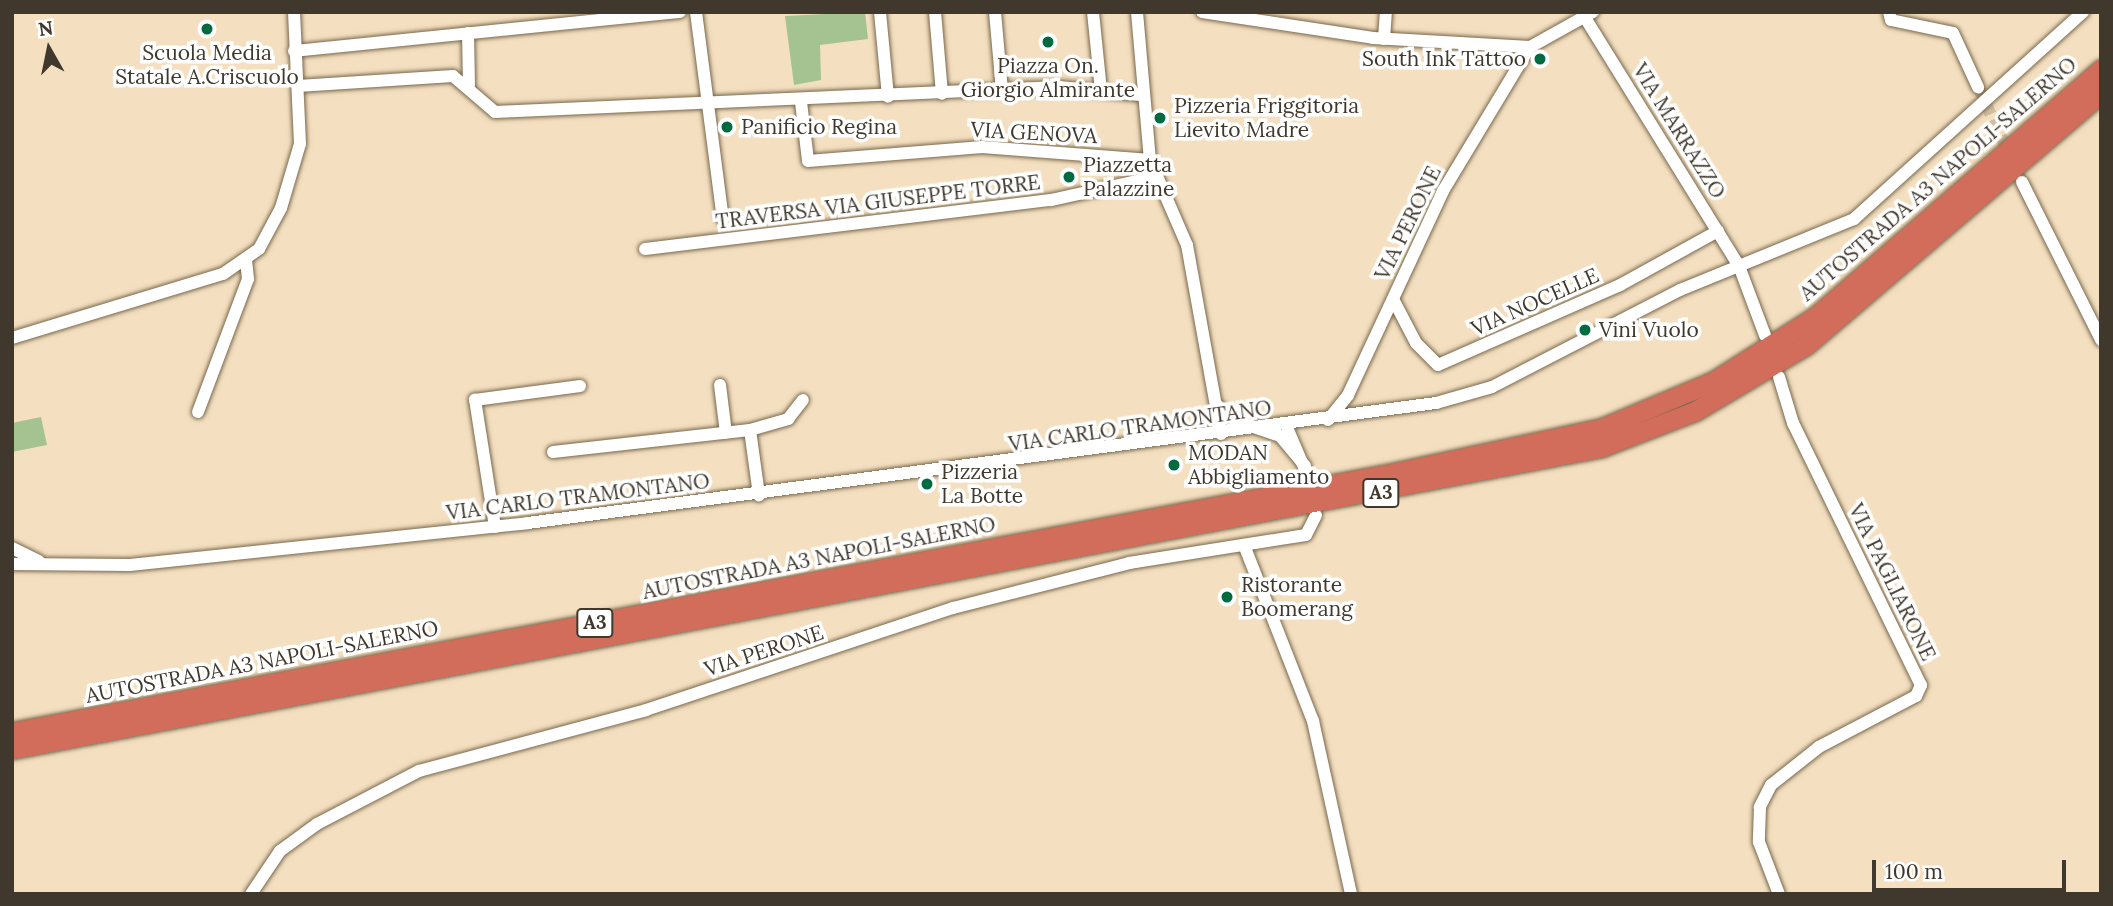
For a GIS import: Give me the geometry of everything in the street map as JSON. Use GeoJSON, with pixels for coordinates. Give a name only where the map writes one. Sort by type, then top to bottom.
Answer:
{"type":"FeatureCollection","features":[{"type":"Feature","properties":{"kind":"highway","name":"AUTOSTRADA A3 NAPOLI-SALERNO"},"geometry":{"type":"LineString","coordinates":[[12,732],[1383,475],[1602,428],[1714,381],[1815,317],[2101,69]]}},
{"type":"Feature","properties":{"kind":"highway","name":"AUTOSTRADA A3 NAPOLI-SALERNO"},"geometry":{"type":"LineString","coordinates":[[12,749],[1602,447],[1695,411],[1806,345],[2101,93]]}},
{"type":"Feature","properties":{"kind":"street"},"geometry":{"type":"LineString","coordinates":[[12,338],[223,274],[246,260],[270,230],[296,164],[298,86],[294,51],[295,12]]}},
{"type":"Feature","properties":{"kind":"street"},"geometry":{"type":"LineString","coordinates":[[294,51],[468,33],[591,16],[680,12]]}},
{"type":"Feature","properties":{"kind":"street"},"geometry":{"type":"LineString","coordinates":[[696,12],[705,104],[723,219]]}},
{"type":"Feature","properties":{"kind":"street"},"geometry":{"type":"LineString","coordinates":[[880,12],[888,97]]}},
{"type":"Feature","properties":{"kind":"street"},"geometry":{"type":"LineString","coordinates":[[935,12],[942,94]]}},
{"type":"Feature","properties":{"kind":"street"},"geometry":{"type":"LineString","coordinates":[[995,12],[1002,91]]}},
{"type":"Feature","properties":{"kind":"street"},"geometry":{"type":"LineString","coordinates":[[1093,12],[1101,91]]}},
{"type":"Feature","properties":{"kind":"street"},"geometry":{"type":"LineString","coordinates":[[1137,12],[1141,95],[1150,160],[1155,177],[1187,246],[1221,434]]}},
{"type":"Feature","properties":{"kind":"street"},"geometry":{"type":"LineString","coordinates":[[1202,12],[1373,37],[1530,47],[1589,14]]}},
{"type":"Feature","properties":{"kind":"street"},"geometry":{"type":"LineString","coordinates":[[1373,37],[1386,12]]}},
{"type":"Feature","properties":{"kind":"street"},"geometry":{"type":"LineString","coordinates":[[1889,12],[1891,20],[1953,33],[1978,88]]}},
{"type":"Feature","properties":{"kind":"street","name":"VIA CARLO TRAMONTANO"},"geometry":{"type":"LineString","coordinates":[[12,564],[130,565],[495,527],[1328,420],[1492,387],[1739,266],[1854,219],[2083,12]]}},
{"type":"Feature","properties":{"kind":"street","name":"VIA MARRAZZO"},"geometry":{"type":"LineString","coordinates":[[1589,14],[1739,266]]}},
{"type":"Feature","properties":{"kind":"street"},"geometry":{"type":"LineString","coordinates":[[468,33],[469,85]]}},
{"type":"Feature","properties":{"kind":"street","name":"VIA PERONE"},"geometry":{"type":"LineString","coordinates":[[1328,420],[1348,395],[1456,168],[1530,47]]}},
{"type":"Feature","properties":{"kind":"street"},"geometry":{"type":"LineString","coordinates":[[298,86],[427,74],[469,85],[495,112],[801,102],[1002,91],[1101,91],[1141,95]]}},
{"type":"Feature","properties":{"kind":"street","name":"VIA GENOVA"},"geometry":{"type":"LineString","coordinates":[[801,102],[808,161],[982,147],[1150,160]]}},
{"type":"Feature","properties":{"kind":"street","name":"TRAVERSA VIA GIUSEPPE TORRE"},"geometry":{"type":"LineString","coordinates":[[645,249],[1051,200],[1155,177]]}},
{"type":"Feature","properties":{"kind":"street"},"geometry":{"type":"LineString","coordinates":[[2022,182],[2101,340]]}},
{"type":"Feature","properties":{"kind":"street","name":"VIA NOCELLE"},"geometry":{"type":"LineString","coordinates":[[1393,299],[1416,343],[1438,365],[1620,285],[1718,231]]}},
{"type":"Feature","properties":{"kind":"street"},"geometry":{"type":"LineString","coordinates":[[198,412],[248,279],[246,260]]}},
{"type":"Feature","properties":{"kind":"street"},"geometry":{"type":"LineString","coordinates":[[1739,266],[1765,335]]}},
{"type":"Feature","properties":{"kind":"street","name":"VIA PAGLIARONE"},"geometry":{"type":"LineString","coordinates":[[1779,377],[1793,423],[1921,685],[1916,696],[1819,747],[1771,785],[1760,807],[1759,842],[1779,894]]}},
{"type":"Feature","properties":{"kind":"street"},"geometry":{"type":"LineString","coordinates":[[720,385],[726,433]]}},
{"type":"Feature","properties":{"kind":"street"},"geometry":{"type":"LineString","coordinates":[[495,527],[475,400],[580,386]]}},
{"type":"Feature","properties":{"kind":"street"},"geometry":{"type":"LineString","coordinates":[[553,452],[750,430],[788,419],[803,400]]}},
{"type":"Feature","properties":{"kind":"street"},"geometry":{"type":"LineString","coordinates":[[1217,405],[1236,421],[1280,436],[1307,473],[1286,425]]}},
{"type":"Feature","properties":{"kind":"street"},"geometry":{"type":"LineString","coordinates":[[1188,439],[1208,427],[1217,405]]}},
{"type":"Feature","properties":{"kind":"street"},"geometry":{"type":"LineString","coordinates":[[1297,448],[1305,423]]}},
{"type":"Feature","properties":{"kind":"street"},"geometry":{"type":"LineString","coordinates":[[750,430],[759,495]]}},
{"type":"Feature","properties":{"kind":"street","name":"VIA PERONE"},"geometry":{"type":"LineString","coordinates":[[251,894],[281,851],[317,824],[419,771],[646,710],[953,608],[1129,564],[1306,535],[1316,515]]}},
{"type":"Feature","properties":{"kind":"street"},"geometry":{"type":"LineString","coordinates":[[1244,545],[1313,720],[1352,894]]}},
{"type":"Feature","properties":{"kind":"street"},"geometry":{"type":"LineString","coordinates":[[12,548],[46,564]]}},
{"type":"Feature","properties":{"kind":"street","name":"VIA CARLO TRAMONTANO"},"geometry":{"type":"LineString","coordinates":[[12,571],[46,564]]}},
{"type":"Feature","properties":{"kind":"green space"},"geometry":{"type":"Polygon","coordinates":[[[865,12],[868,39],[820,45],[821,80],[794,85],[785,16],[865,12]]]}},
{"type":"Feature","properties":{"kind":"green space"},"geometry":{"type":"Polygon","coordinates":[[[41,417],[47,445],[12,452],[12,423],[41,417]]]}},
{"type":"Feature","properties":{"kind":"tunnel"},"geometry":{"type":"LineString","coordinates":[[1978,87],[2022,182]]}},
{"type":"Feature","properties":{"kind":"place","name":"Scuola Media Statale A.Criscuolo"},"geometry":{"type":"Point","coordinates":[207,29]}},
{"type":"Feature","properties":{"kind":"place","name":"Piazza On. Giorgio Almirante"},"geometry":{"type":"Point","coordinates":[1048,42]}},
{"type":"Feature","properties":{"kind":"place","name":"South Ink Tattoo"},"geometry":{"type":"Point","coordinates":[1540,59]}},
{"type":"Feature","properties":{"kind":"place","name":"Pizzeria Friggitoria Lievito Madre"},"geometry":{"type":"Point","coordinates":[1160,118]}},
{"type":"Feature","properties":{"kind":"place","name":"Panificio Regina"},"geometry":{"type":"Point","coordinates":[727,127]}},
{"type":"Feature","properties":{"kind":"place","name":"Piazzetta Palazzine"},"geometry":{"type":"Point","coordinates":[1069,177]}},
{"type":"Feature","properties":{"kind":"place","name":"Vini Vuolo"},"geometry":{"type":"Point","coordinates":[1585,330]}},
{"type":"Feature","properties":{"kind":"place","name":"MODAN Abbigliamento"},"geometry":{"type":"Point","coordinates":[1174,465]}},
{"type":"Feature","properties":{"kind":"place","name":"Pizzeria La Botte"},"geometry":{"type":"Point","coordinates":[927,484]}},
{"type":"Feature","properties":{"kind":"place","name":"Ristorante Boomerang"},"geometry":{"type":"Point","coordinates":[1227,597]}}]}
